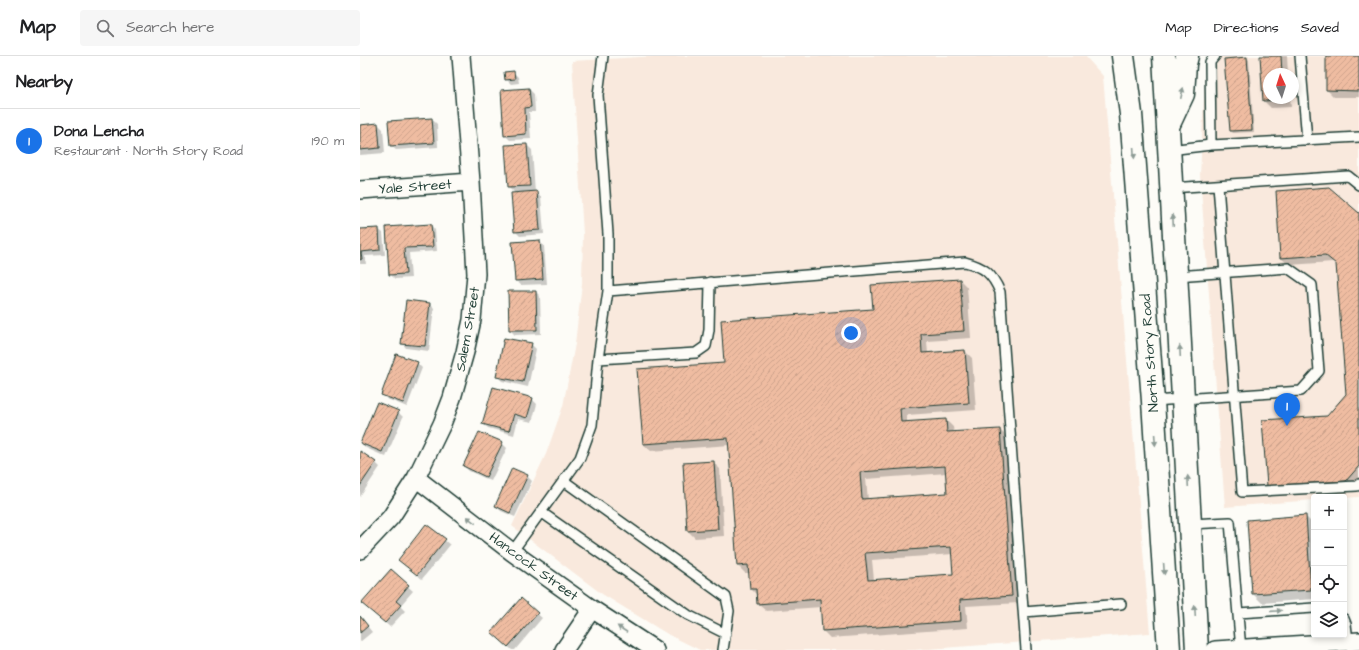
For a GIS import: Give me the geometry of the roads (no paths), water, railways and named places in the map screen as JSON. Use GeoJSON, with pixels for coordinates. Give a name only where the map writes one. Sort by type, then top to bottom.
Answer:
{"type":"FeatureCollection","features":[{"type":"Feature","properties":{"kind":"main road"},"geometry":{"type":"LineString","coordinates":[[1112,56],[1131,114]]}},
{"type":"Feature","properties":{"kind":"main road","name":"North Story Road"},"geometry":{"type":"LineString","coordinates":[[1123,56],[1131,114],[1153,401],[1169,650]]}},
{"type":"Feature","properties":{"kind":"main road"},"geometry":{"type":"LineString","coordinates":[[1164,56],[1197,650]]}},
{"type":"Feature","properties":{"kind":"main road"},"geometry":{"type":"LineString","coordinates":[[1168,127],[1183,94],[1187,56]]}},
{"type":"Feature","properties":{"kind":"street","name":"Salem Street"},"geometry":{"type":"LineString","coordinates":[[360,550],[391,517],[416,478],[442,424],[452,398],[472,320],[476,274],[471,182],[461,56]]}},
{"type":"Feature","properties":{"kind":"street","name":"Yale Street"},"geometry":{"type":"LineString","coordinates":[[360,190],[471,182]]}},
{"type":"Feature","properties":{"kind":"street","name":"Hancock Street"},"geometry":{"type":"LineString","coordinates":[[416,478],[512,552],[592,609],[655,650]]}},
{"type":"Feature","properties":{"kind":"street"},"geometry":{"type":"LineString","coordinates":[[564,650],[592,609]]}},
{"type":"Feature","properties":{"kind":"street"},"geometry":{"type":"LineString","coordinates":[[1215,650],[1353,641]]}},
{"type":"Feature","properties":{"kind":"lane"},"geometry":{"type":"LineString","coordinates":[[512,552],[580,458],[592,425],[598,359],[608,291],[608,234],[598,95],[603,56]]}},
{"type":"Feature","properties":{"kind":"lane"},"geometry":{"type":"LineString","coordinates":[[1211,145],[1210,62],[1215,56]]}},
{"type":"Feature","properties":{"kind":"lane"},"geometry":{"type":"LineString","coordinates":[[1300,56],[1307,140]]}},
{"type":"Feature","properties":{"kind":"lane"},"geometry":{"type":"LineString","coordinates":[[1169,150],[1211,145],[1359,138]]}},
{"type":"Feature","properties":{"kind":"lane"},"geometry":{"type":"LineString","coordinates":[[1171,188],[1348,176],[1359,185]]}},
{"type":"Feature","properties":{"kind":"lane"},"geometry":{"type":"LineString","coordinates":[[1218,185],[1242,492],[1357,486],[1359,484]]}},
{"type":"Feature","properties":{"kind":"lane"},"geometry":{"type":"LineString","coordinates":[[608,291],[965,262],[977,265],[987,271],[995,280],[1000,292],[1026,650]]}},
{"type":"Feature","properties":{"kind":"lane"},"geometry":{"type":"LineString","coordinates":[[1153,401],[1301,391],[1319,371],[1312,285],[1288,268],[1176,276]]}},
{"type":"Feature","properties":{"kind":"lane"},"geometry":{"type":"LineString","coordinates":[[598,359],[696,352],[706,346],[709,330],[710,282]]}},
{"type":"Feature","properties":{"kind":"lane"},"geometry":{"type":"LineString","coordinates":[[564,481],[726,598],[729,611],[723,650]]}},
{"type":"Feature","properties":{"kind":"lane"},"geometry":{"type":"LineString","coordinates":[[541,512],[688,615],[726,634]]}},
{"type":"Feature","properties":{"kind":"lane"},"geometry":{"type":"LineString","coordinates":[[1190,524],[1230,522],[1240,649]]}},
{"type":"Feature","properties":{"kind":"lane"},"geometry":{"type":"LineString","coordinates":[[1024,612],[1121,604]]}},
{"type":"Feature","properties":{"kind":"lane"},"geometry":{"type":"LineString","coordinates":[[1238,613],[1311,608]]}},
{"type":"Feature","properties":{"kind":"lane"},"geometry":{"type":"LineString","coordinates":[[1347,626],[1353,641]]}},
{"type":"Feature","properties":{"kind":"place","name":"Dona Lencha"},"geometry":{"type":"Point","coordinates":[1287,426]}}]}
